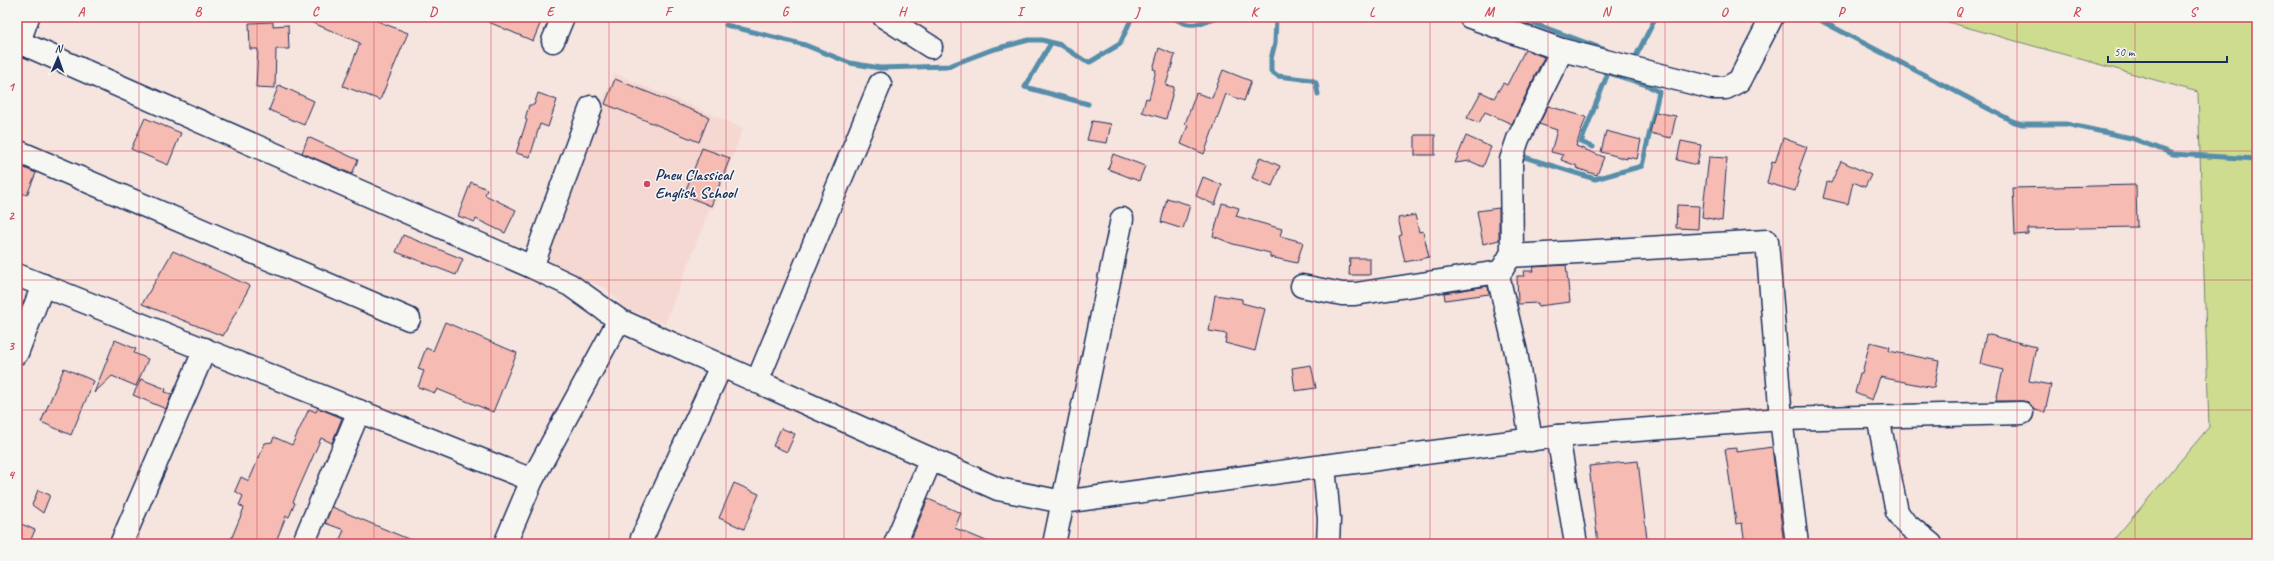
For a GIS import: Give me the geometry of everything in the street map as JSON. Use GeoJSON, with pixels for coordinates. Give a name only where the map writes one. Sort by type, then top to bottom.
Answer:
{"type":"FeatureCollection","features":[{"type":"Feature","properties":{"kind":"street"},"geometry":{"type":"LineString","coordinates":[[28,17],[18,44],[532,267],[570,285],[619,320],[998,489],[1063,502],[1558,436],[1781,419],[2022,413]]}},
{"type":"Feature","properties":{"kind":"street"},"geometry":{"type":"LineString","coordinates":[[554,41],[563,17]]}},
{"type":"Feature","properties":{"kind":"street"},"geometry":{"type":"LineString","coordinates":[[884,17],[931,47]]}},
{"type":"Feature","properties":{"kind":"street"},"geometry":{"type":"LineString","coordinates":[[1470,17],[1562,50],[1712,88],[1726,88],[1739,81],[1772,17]]}},
{"type":"Feature","properties":{"kind":"street"},"geometry":{"type":"LineString","coordinates":[[1531,440],[1516,352],[1505,264],[1512,248],[1511,160],[1518,139],[1562,50]]}},
{"type":"Feature","properties":{"kind":"street"},"geometry":{"type":"LineString","coordinates":[[757,382],[880,84]]}},
{"type":"Feature","properties":{"kind":"street"},"geometry":{"type":"LineString","coordinates":[[532,267],[591,107]]}},
{"type":"Feature","properties":{"kind":"street"},"geometry":{"type":"LineString","coordinates":[[17,151],[409,319]]}},
{"type":"Feature","properties":{"kind":"street"},"geometry":{"type":"LineString","coordinates":[[1054,544],[1122,219]]}},
{"type":"Feature","properties":{"kind":"street"},"geometry":{"type":"LineString","coordinates":[[1302,286],[1342,294],[1355,294],[1505,264],[1767,241],[1781,419],[1797,544]]}},
{"type":"Feature","properties":{"kind":"street"},"geometry":{"type":"LineString","coordinates":[[17,275],[532,480]]}},
{"type":"Feature","properties":{"kind":"street"},"geometry":{"type":"LineString","coordinates":[[17,354],[43,285]]}},
{"type":"Feature","properties":{"kind":"street"},"geometry":{"type":"LineString","coordinates":[[505,544],[532,480],[619,320]]}},
{"type":"Feature","properties":{"kind":"street"},"geometry":{"type":"LineString","coordinates":[[121,544],[205,349]]}},
{"type":"Feature","properties":{"kind":"street"},"geometry":{"type":"LineString","coordinates":[[642,538],[721,366]]}},
{"type":"Feature","properties":{"kind":"street"},"geometry":{"type":"LineString","coordinates":[[303,544],[359,411]]}},
{"type":"Feature","properties":{"kind":"street"},"geometry":{"type":"LineString","coordinates":[[1878,417],[1897,512],[1905,523],[1931,544]]}},
{"type":"Feature","properties":{"kind":"street"},"geometry":{"type":"LineString","coordinates":[[1558,436],[1576,544]]}},
{"type":"Feature","properties":{"kind":"street"},"geometry":{"type":"LineString","coordinates":[[895,544],[931,459]]}},
{"type":"Feature","properties":{"kind":"street"},"geometry":{"type":"LineString","coordinates":[[1324,466],[1329,519],[1328,544]]}},
{"type":"Feature","properties":{"kind":"shaded area","name":"Pneu Classical English School"},"geometry":{"type":"Polygon","coordinates":[[[614,73],[743,128],[714,209],[710,208],[665,324],[621,307],[616,297],[606,289],[540,260],[614,73]]]}},
{"type":"Feature","properties":{"kind":"green space"},"geometry":{"type":"Polygon","coordinates":[[[1930,17],[2257,17],[2257,544],[2110,544],[2209,427],[2198,92],[1930,17]]]}},
{"type":"Feature","properties":{"kind":"building"},"geometry":{"type":"Polygon","coordinates":[[[299,17],[367,17],[408,33],[380,100],[343,86],[360,43],[299,17]]]}},
{"type":"Feature","properties":{"kind":"building"},"geometry":{"type":"Polygon","coordinates":[[[477,17],[543,17],[533,41],[477,17]]]}},
{"type":"Feature","properties":{"kind":"building"},"geometry":{"type":"Polygon","coordinates":[[[273,22],[273,26],[288,25],[289,49],[276,49],[275,88],[256,87],[258,49],[250,49],[249,23],[273,22]]]}},
{"type":"Feature","properties":{"kind":"building"},"geometry":{"type":"Polygon","coordinates":[[[1159,48],[1175,55],[1166,85],[1174,87],[1166,119],[1142,112],[1146,98],[1149,99],[1156,70],[1153,69],[1159,48]]]}},
{"type":"Feature","properties":{"kind":"building"},"geometry":{"type":"Polygon","coordinates":[[[1525,50],[1544,57],[1512,124],[1485,112],[1479,123],[1467,118],[1481,92],[1494,98],[1503,83],[1507,85],[1525,50]]]}},
{"type":"Feature","properties":{"kind":"building"},"geometry":{"type":"Polygon","coordinates":[[[1223,70],[1251,81],[1244,101],[1226,94],[1204,154],[1181,144],[1188,125],[1185,124],[1196,93],[1212,98],[1223,70]]]}},
{"type":"Feature","properties":{"kind":"building"},"geometry":{"type":"Polygon","coordinates":[[[615,79],[709,117],[699,142],[605,104],[615,79]]]}},
{"type":"Feature","properties":{"kind":"building"},"geometry":{"type":"Polygon","coordinates":[[[279,85],[314,101],[304,125],[269,110],[279,85]]]}},
{"type":"Feature","properties":{"kind":"building"},"geometry":{"type":"Polygon","coordinates":[[[538,93],[557,100],[548,127],[540,124],[530,157],[516,153],[527,120],[525,119],[529,105],[534,105],[538,93]]]}},
{"type":"Feature","properties":{"kind":"building"},"geometry":{"type":"Polygon","coordinates":[[[1548,106],[1586,117],[1576,146],[1604,157],[1597,175],[1576,168],[1577,166],[1561,160],[1563,155],[1551,152],[1557,130],[1539,124],[1548,106]]]}},
{"type":"Feature","properties":{"kind":"building"},"geometry":{"type":"Polygon","coordinates":[[[1655,112],[1676,116],[1671,138],[1650,133],[1655,112]]]}},
{"type":"Feature","properties":{"kind":"building"},"geometry":{"type":"Polygon","coordinates":[[[145,118],[181,133],[168,165],[131,149],[145,118]]]}},
{"type":"Feature","properties":{"kind":"building"},"geometry":{"type":"Polygon","coordinates":[[[1092,121],[1111,124],[1107,143],[1087,140],[1092,121]]]}},
{"type":"Feature","properties":{"kind":"building"},"geometry":{"type":"Polygon","coordinates":[[[1606,131],[1641,140],[1637,159],[1627,157],[1627,159],[1601,152],[1606,131]]]}},
{"type":"Feature","properties":{"kind":"building"},"geometry":{"type":"Polygon","coordinates":[[[1415,135],[1435,135],[1435,155],[1415,155],[1415,135]]]}},
{"type":"Feature","properties":{"kind":"building"},"geometry":{"type":"Polygon","coordinates":[[[1466,136],[1491,147],[1483,167],[1470,161],[1455,163],[1466,136]]]}},
{"type":"Feature","properties":{"kind":"building"},"geometry":{"type":"Polygon","coordinates":[[[308,137],[358,160],[352,174],[302,153],[308,137]]]}},
{"type":"Feature","properties":{"kind":"building"},"geometry":{"type":"Polygon","coordinates":[[[1783,138],[1807,147],[1799,169],[1801,170],[1795,191],[1767,183],[1772,162],[1775,163],[1783,138]]]}},
{"type":"Feature","properties":{"kind":"building"},"geometry":{"type":"Polygon","coordinates":[[[1681,141],[1701,145],[1697,165],[1677,160],[1681,141]]]}},
{"type":"Feature","properties":{"kind":"building"},"geometry":{"type":"Polygon","coordinates":[[[702,148],[730,158],[711,206],[684,195],[702,148]]]}},
{"type":"Feature","properties":{"kind":"building"},"geometry":{"type":"Polygon","coordinates":[[[1113,154],[1145,166],[1139,181],[1108,169],[1113,154]]]}},
{"type":"Feature","properties":{"kind":"building"},"geometry":{"type":"Polygon","coordinates":[[[1260,157],[1280,166],[1272,186],[1252,178],[1260,157]]]}},
{"type":"Feature","properties":{"kind":"building"},"geometry":{"type":"Polygon","coordinates":[[[1709,157],[1727,158],[1722,221],[1702,217],[1709,157]]]}},
{"type":"Feature","properties":{"kind":"building"},"geometry":{"type":"Polygon","coordinates":[[[1841,161],[1871,175],[1865,187],[1853,182],[1848,204],[1823,198],[1827,182],[1831,183],[1841,161]]]}},
{"type":"Feature","properties":{"kind":"building"},"geometry":{"type":"Polygon","coordinates":[[[17,165],[36,173],[27,195],[17,191],[17,165]]]}},
{"type":"Feature","properties":{"kind":"building"},"geometry":{"type":"Polygon","coordinates":[[[1203,177],[1222,185],[1215,205],[1196,196],[1203,177]]]}},
{"type":"Feature","properties":{"kind":"building"},"geometry":{"type":"Polygon","coordinates":[[[471,182],[487,189],[485,195],[516,210],[505,233],[476,219],[475,222],[458,216],[471,182]]]}},
{"type":"Feature","properties":{"kind":"building"},"geometry":{"type":"Polygon","coordinates":[[[2136,185],[2137,227],[2028,229],[2028,234],[2015,235],[2013,188],[2136,185]]]}},
{"type":"Feature","properties":{"kind":"building"},"geometry":{"type":"Polygon","coordinates":[[[1167,198],[1190,205],[1183,229],[1161,222],[1167,198]]]}},
{"type":"Feature","properties":{"kind":"building"},"geometry":{"type":"Polygon","coordinates":[[[1222,203],[1239,208],[1236,216],[1282,229],[1280,236],[1303,242],[1297,263],[1270,257],[1270,253],[1233,244],[1213,236],[1222,203]]]}},
{"type":"Feature","properties":{"kind":"building"},"geometry":{"type":"Polygon","coordinates":[[[1677,205],[1699,206],[1698,229],[1676,228],[1677,205]]]}},
{"type":"Feature","properties":{"kind":"building"},"geometry":{"type":"Polygon","coordinates":[[[1499,208],[1499,240],[1483,244],[1477,211],[1499,208]]]}},
{"type":"Feature","properties":{"kind":"building"},"geometry":{"type":"Polygon","coordinates":[[[1415,215],[1419,232],[1423,231],[1429,257],[1405,262],[1399,236],[1402,235],[1398,218],[1415,215]]]}},
{"type":"Feature","properties":{"kind":"building"},"geometry":{"type":"Polygon","coordinates":[[[403,235],[463,259],[456,275],[396,252],[403,235]]]}},
{"type":"Feature","properties":{"kind":"building"},"geometry":{"type":"Polygon","coordinates":[[[173,251],[250,286],[223,336],[142,304],[173,251]]]}},
{"type":"Feature","properties":{"kind":"building"},"geometry":{"type":"Polygon","coordinates":[[[1350,258],[1370,258],[1370,275],[1349,275],[1350,258]]]}},
{"type":"Feature","properties":{"kind":"building"},"geometry":{"type":"Polygon","coordinates":[[[1566,265],[1570,302],[1538,306],[1538,303],[1518,304],[1517,276],[1524,276],[1523,271],[1534,271],[1533,267],[1566,265]]]}},
{"type":"Feature","properties":{"kind":"building"},"geometry":{"type":"Polygon","coordinates":[[[1488,286],[1489,294],[1445,300],[1444,293],[1488,286]]]}},
{"type":"Feature","properties":{"kind":"building"},"geometry":{"type":"Polygon","coordinates":[[[1215,295],[1242,299],[1242,303],[1265,309],[1255,351],[1225,343],[1227,334],[1209,331],[1215,295]]]}},
{"type":"Feature","properties":{"kind":"building"},"geometry":{"type":"Polygon","coordinates":[[[445,322],[517,353],[493,412],[437,389],[435,393],[418,387],[424,371],[418,369],[426,348],[433,351],[445,322]]]}},
{"type":"Feature","properties":{"kind":"building"},"geometry":{"type":"Polygon","coordinates":[[[1986,334],[2036,347],[2029,381],[2051,385],[2045,412],[2034,410],[2028,402],[1996,401],[2003,370],[1980,364],[1986,334]]]}},
{"type":"Feature","properties":{"kind":"building"},"geometry":{"type":"Polygon","coordinates":[[[115,340],[136,349],[134,353],[148,359],[136,386],[112,376],[94,393],[115,340]]]}},
{"type":"Feature","properties":{"kind":"building"},"geometry":{"type":"Polygon","coordinates":[[[1870,342],[1890,347],[1889,351],[1939,361],[1934,388],[1880,377],[1872,400],[1855,393],[1870,342]]]}},
{"type":"Feature","properties":{"kind":"building"},"geometry":{"type":"Polygon","coordinates":[[[1311,365],[1316,388],[1295,391],[1292,368],[1311,365]]]}},
{"type":"Feature","properties":{"kind":"building"},"geometry":{"type":"Polygon","coordinates":[[[64,368],[94,381],[71,435],[41,422],[64,368]]]}},
{"type":"Feature","properties":{"kind":"building"},"geometry":{"type":"Polygon","coordinates":[[[141,379],[166,389],[165,392],[172,394],[166,409],[133,395],[141,379]]]}},
{"type":"Feature","properties":{"kind":"building"},"geometry":{"type":"Polygon","coordinates":[[[318,408],[342,418],[332,443],[321,438],[293,502],[295,503],[289,517],[286,516],[275,544],[229,544],[244,508],[239,505],[243,496],[235,491],[241,477],[249,481],[265,443],[272,442],[274,437],[292,445],[309,409],[316,412],[318,408]]]}},
{"type":"Feature","properties":{"kind":"building"},"geometry":{"type":"Polygon","coordinates":[[[781,428],[795,434],[787,452],[773,446],[781,428]]]}},
{"type":"Feature","properties":{"kind":"building"},"geometry":{"type":"Polygon","coordinates":[[[1772,447],[1784,544],[1745,544],[1742,523],[1736,524],[1725,449],[1737,448],[1737,452],[1772,447]]]}},
{"type":"Feature","properties":{"kind":"building"},"geometry":{"type":"Polygon","coordinates":[[[1638,461],[1647,539],[1598,544],[1589,466],[1638,461]]]}},
{"type":"Feature","properties":{"kind":"building"},"geometry":{"type":"Polygon","coordinates":[[[734,483],[759,494],[744,529],[719,518],[734,483]]]}},
{"type":"Feature","properties":{"kind":"building"},"geometry":{"type":"Polygon","coordinates":[[[38,490],[50,495],[43,513],[32,505],[38,490]]]}},
{"type":"Feature","properties":{"kind":"building"},"geometry":{"type":"Polygon","coordinates":[[[928,499],[961,513],[955,528],[993,544],[909,544],[928,499]]]}},
{"type":"Feature","properties":{"kind":"building"},"geometry":{"type":"Polygon","coordinates":[[[332,507],[420,544],[338,544],[344,530],[325,523],[332,507]]]}},
{"type":"Feature","properties":{"kind":"building"},"geometry":{"type":"Polygon","coordinates":[[[17,522],[35,530],[29,544],[17,544],[17,522]]]}},
{"type":"Feature","properties":{"kind":"waterway"},"geometry":{"type":"LineString","coordinates":[[726,25],[805,45],[850,63],[880,68],[949,66],[991,50],[1029,40],[1042,40],[1061,45],[1085,61],[1090,62],[1120,44],[1132,17]]}},
{"type":"Feature","properties":{"kind":"waterway"},"geometry":{"type":"LineString","coordinates":[[1172,17],[1190,24],[1200,23],[1218,17]]}},
{"type":"Feature","properties":{"kind":"waterway"},"geometry":{"type":"LineString","coordinates":[[1276,17],[1275,43],[1271,59],[1271,71],[1278,76],[1312,80],[1316,83],[1318,94]]}},
{"type":"Feature","properties":{"kind":"waterway"},"geometry":{"type":"LineString","coordinates":[[1633,62],[1656,17]]}},
{"type":"Feature","properties":{"kind":"waterway"},"geometry":{"type":"LineString","coordinates":[[1814,17],[2012,121],[2022,124],[2066,124],[2131,138],[2173,154],[2257,159]]}},
{"type":"Feature","properties":{"kind":"waterway"},"geometry":{"type":"LineString","coordinates":[[1522,19],[1606,50]]}},
{"type":"Feature","properties":{"kind":"waterway"},"geometry":{"type":"LineString","coordinates":[[1051,43],[1025,87],[1088,104]]}},
{"type":"Feature","properties":{"kind":"waterway"},"geometry":{"type":"LineString","coordinates":[[1518,155],[1595,179],[1642,166],[1659,92],[1647,85],[1606,72]]}},
{"type":"Feature","properties":{"kind":"waterway"},"geometry":{"type":"LineString","coordinates":[[1593,147],[1581,142],[1608,73]]}},
{"type":"Feature","properties":{"kind":"place","name":"Pneu Classical English School"},"geometry":{"type":"Point","coordinates":[647,184]}}]}
